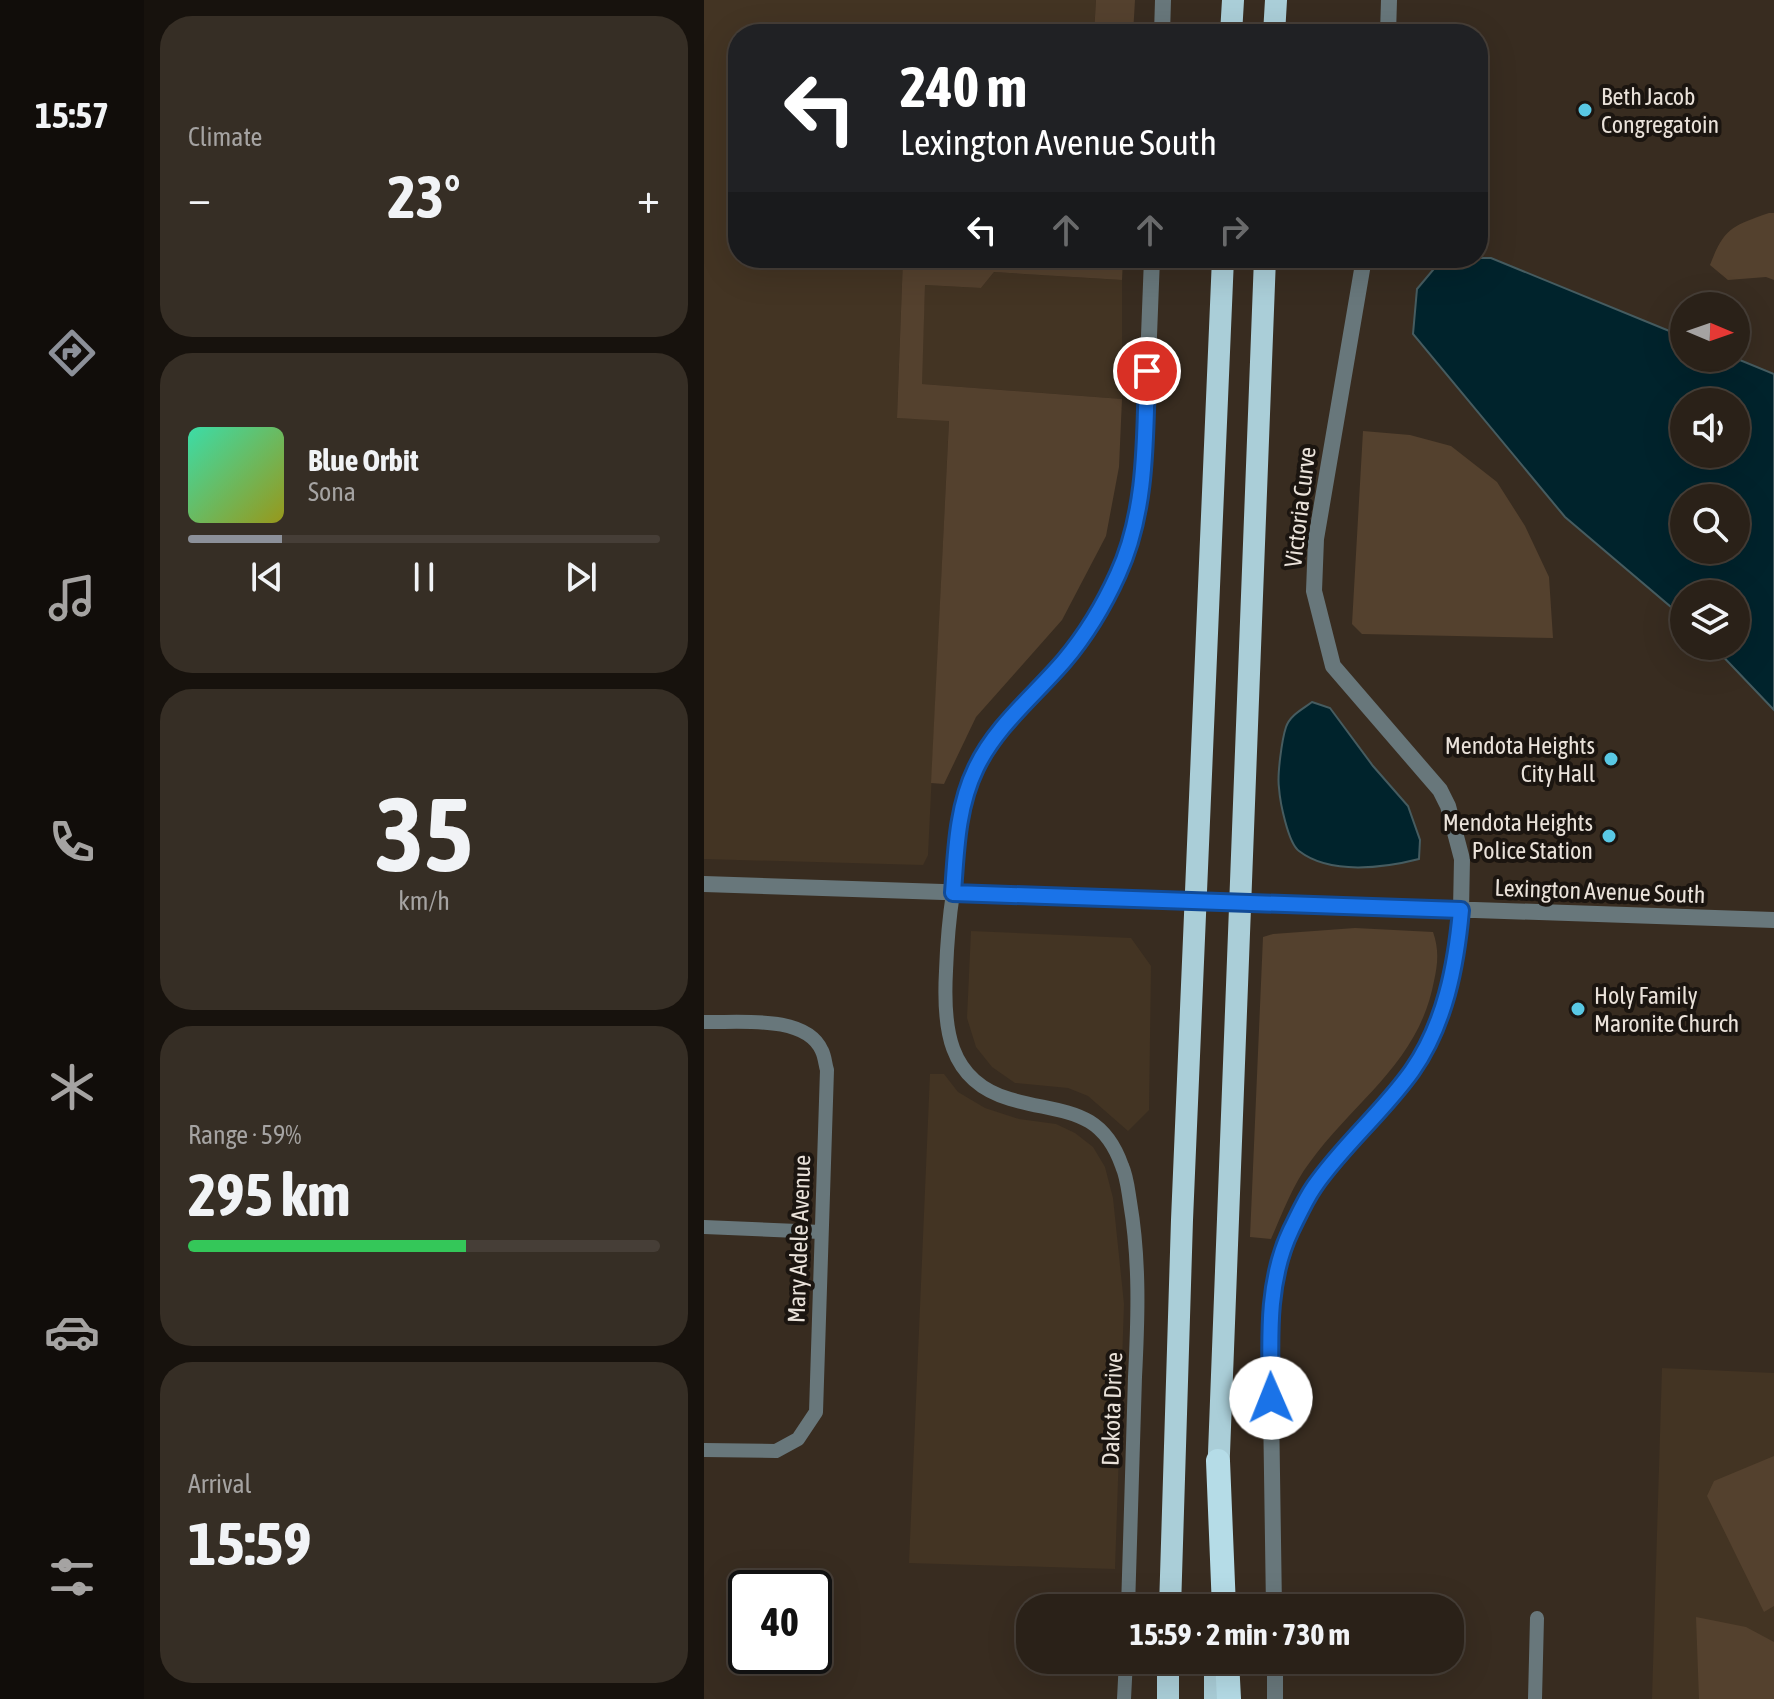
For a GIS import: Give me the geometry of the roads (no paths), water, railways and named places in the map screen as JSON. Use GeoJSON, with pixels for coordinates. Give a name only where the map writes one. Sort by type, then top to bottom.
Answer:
{"type":"FeatureCollection","features":[{"type":"Feature","properties":{"kind":"highway"},"geometry":{"type":"LineString","coordinates":[[1232,24],[1233,0]]}},
{"type":"Feature","properties":{"kind":"highway"},"geometry":{"type":"LineString","coordinates":[[1275,24],[1276,0]]}},
{"type":"Feature","properties":{"kind":"highway"},"geometry":{"type":"LineString","coordinates":[[1170,1594],[1182,1220],[1223,268]]}},
{"type":"Feature","properties":{"kind":"highway"},"geometry":{"type":"LineString","coordinates":[[1216,1594],[1218,1461],[1265,268]]}},
{"type":"Feature","properties":{"kind":"highway"},"geometry":{"type":"LineString","coordinates":[[1218,1461],[1223,1594]]}},
{"type":"Feature","properties":{"kind":"highway"},"geometry":{"type":"LineString","coordinates":[[1168,1674],[1168,1699]]}},
{"type":"Feature","properties":{"kind":"highway"},"geometry":{"type":"LineString","coordinates":[[1215,1674],[1215,1699]]}},
{"type":"Feature","properties":{"kind":"highway"},"geometry":{"type":"LineString","coordinates":[[1228,1674],[1229,1699]]}},
{"type":"Feature","properties":{"kind":"street"},"geometry":{"type":"LineString","coordinates":[[1162,24],[1163,0]]}},
{"type":"Feature","properties":{"kind":"street"},"geometry":{"type":"LineString","coordinates":[[1388,24],[1389,0]]}},
{"type":"Feature","properties":{"kind":"street"},"geometry":{"type":"LineString","coordinates":[[953,893],[958,823],[975,769],[1001,730],[1065,660],[1094,620],[1120,571],[1138,515],[1144,465],[1152,268]]}},
{"type":"Feature","properties":{"kind":"street","name":"Victoria Curve"},"geometry":{"type":"LineString","coordinates":[[1274,1594],[1270,1338],[1274,1282],[1290,1233],[1314,1187],[1412,1071],[1435,1030],[1450,988],[1461,910],[1462,859],[1448,806],[1440,790],[1333,666],[1314,591],[1316,539],[1362,268]]}},
{"type":"Feature","properties":{"kind":"street","name":"Lexington Avenue South"},"geometry":{"type":"LineString","coordinates":[[704,884],[1774,920]]}},
{"type":"Feature","properties":{"kind":"street","name":"Dakota Drive"},"geometry":{"type":"LineString","coordinates":[[953,893],[944,1007],[948,1035],[956,1057],[978,1082],[998,1095],[1066,1110],[1089,1121],[1115,1149],[1124,1169],[1139,1283],[1128,1594]]}},
{"type":"Feature","properties":{"kind":"street","name":"Mary Adele Avenue"},"geometry":{"type":"LineString","coordinates":[[704,1022],[787,1024],[802,1029],[814,1038],[822,1051],[827,1070],[816,1412],[798,1439],[776,1451],[704,1450]]}},
{"type":"Feature","properties":{"kind":"street"},"geometry":{"type":"LineString","coordinates":[[704,1227],[821,1232]]}},
{"type":"Feature","properties":{"kind":"street"},"geometry":{"type":"LineString","coordinates":[[1535,1699],[1537,1618]]}},
{"type":"Feature","properties":{"kind":"street"},"geometry":{"type":"LineString","coordinates":[[1124,1699],[1125,1674]]}},
{"type":"Feature","properties":{"kind":"street"},"geometry":{"type":"LineString","coordinates":[[1275,1674],[1275,1699]]}},
{"type":"Feature","properties":{"kind":"water"},"geometry":{"type":"Polygon","coordinates":[[[1488,258],[1491,258],[1670,331],[1670,372],[1750,372],[1750,364],[1774,374],[1774,710],[1726,660],[1750,660],[1750,580],[1670,580],[1670,606],[1565,517],[1413,334],[1417,289],[1435,268],[1488,268],[1488,258]]]}},
{"type":"Feature","properties":{"kind":"water"},"geometry":{"type":"Polygon","coordinates":[[[1312,702],[1330,708],[1373,766],[1408,806],[1420,840],[1419,859],[1374,867],[1341,866],[1312,859],[1295,847],[1281,803],[1280,757],[1290,719],[1312,702]]]}},
{"type":"Feature","properties":{"kind":"place","name":"Beth Jacob Congregatoin"},"geometry":{"type":"Point","coordinates":[1585,110]}},
{"type":"Feature","properties":{"kind":"place","name":"Mendota Heights City Hall"},"geometry":{"type":"Point","coordinates":[1611,759]}},
{"type":"Feature","properties":{"kind":"place","name":"Mendota Heights Police Station"},"geometry":{"type":"Point","coordinates":[1609,836]}},
{"type":"Feature","properties":{"kind":"place","name":"Holy Family Maronite Church"},"geometry":{"type":"Point","coordinates":[1578,1009]}}]}
